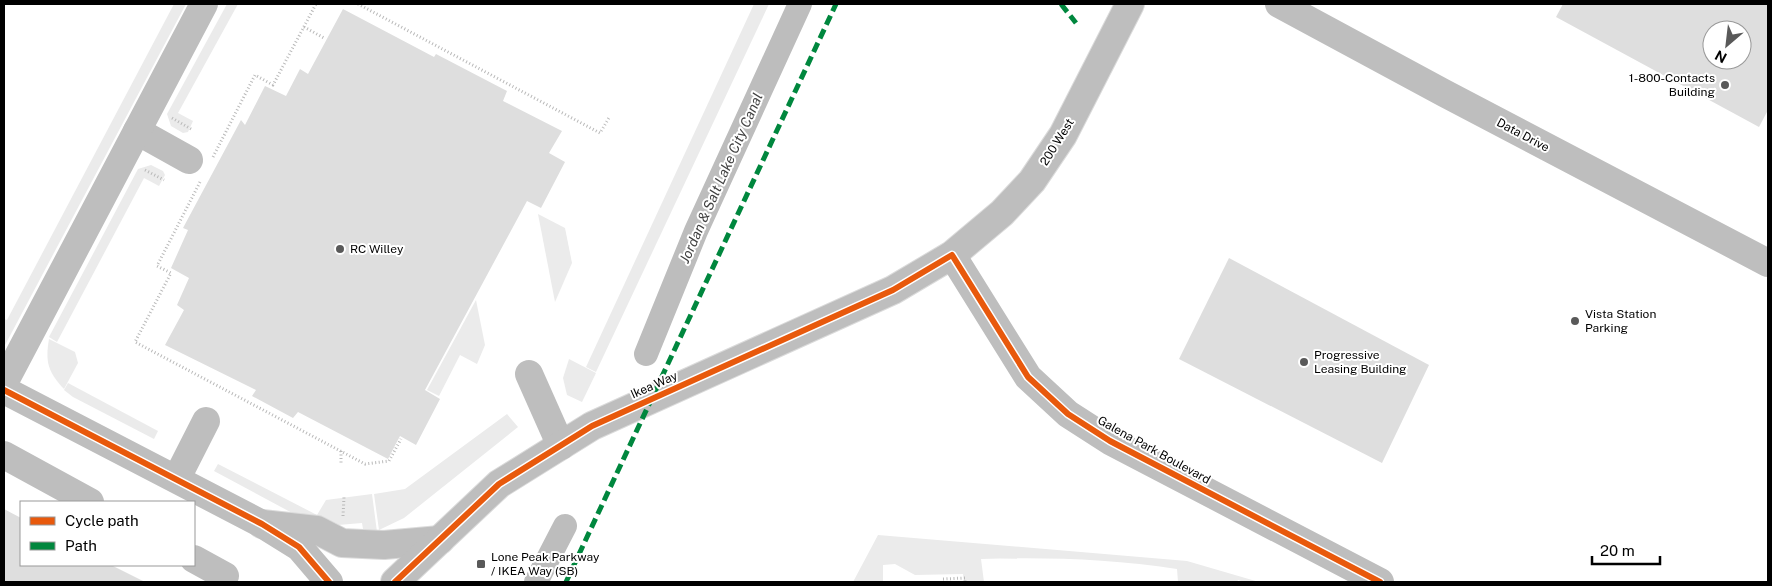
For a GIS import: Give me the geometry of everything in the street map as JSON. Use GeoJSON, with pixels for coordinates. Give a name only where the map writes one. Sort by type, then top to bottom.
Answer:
{"type":"FeatureCollection","features":[{"type":"Feature","properties":{"kind":"main road"},"geometry":{"type":"LineString","coordinates":[[4,382],[204,4]]}},
{"type":"Feature","properties":{"kind":"main road","name":"200 West"},"geometry":{"type":"LineString","coordinates":[[952,255],[1002,213],[1032,181],[1063,135],[1130,4]]}},
{"type":"Feature","properties":{"kind":"main road","name":"Data Drive"},"geometry":{"type":"LineString","coordinates":[[1279,4],[1768,264]]}},
{"type":"Feature","properties":{"kind":"main road"},"geometry":{"type":"LineString","coordinates":[[137,131],[201,167]]}},
{"type":"Feature","properties":{"kind":"main road","name":"Ikea Way"},"geometry":{"type":"LineString","coordinates":[[395,582],[499,484],[592,426],[893,290],[952,255]]}},
{"type":"Feature","properties":{"kind":"main road","name":"Galena Park Boulevard"},"geometry":{"type":"LineString","coordinates":[[952,255],[1028,377],[1068,414],[1110,441],[1380,582]]}},
{"type":"Feature","properties":{"kind":"main road"},"geometry":{"type":"LineString","coordinates":[[529,374],[561,446]]}},
{"type":"Feature","properties":{"kind":"main road"},"geometry":{"type":"LineString","coordinates":[[4,390],[177,478],[262,524],[299,548],[329,582]]}},
{"type":"Feature","properties":{"kind":"main road"},"geometry":{"type":"LineString","coordinates":[[177,478],[206,421]]}},
{"type":"Feature","properties":{"kind":"main road"},"geometry":{"type":"LineString","coordinates":[[4,455],[88,501]]}},
{"type":"Feature","properties":{"kind":"main road"},"geometry":{"type":"LineString","coordinates":[[262,524],[317,530],[342,543],[384,545],[440,540]]}},
{"type":"Feature","properties":{"kind":"main road"},"geometry":{"type":"LineString","coordinates":[[195,560],[225,576],[221,582]]}},
{"type":"Feature","properties":{"kind":"path"},"geometry":{"type":"LineString","coordinates":[[316,4],[273,85],[255,75],[201,167],[157,266],[171,273],[135,342],[365,464],[390,461],[401,439]]}},
{"type":"Feature","properties":{"kind":"path"},"geometry":{"type":"LineString","coordinates":[[358,4],[600,134],[610,116]]}},
{"type":"Feature","properties":{"kind":"path"},"geometry":{"type":"LineString","coordinates":[[304,27],[324,38]]}},
{"type":"Feature","properties":{"kind":"path"},"geometry":{"type":"LineString","coordinates":[[170,118],[191,129]]}},
{"type":"Feature","properties":{"kind":"path"},"geometry":{"type":"LineString","coordinates":[[143,169],[164,180]]}},
{"type":"Feature","properties":{"kind":"path"},"geometry":{"type":"LineString","coordinates":[[341,451],[341,466]]}},
{"type":"Feature","properties":{"kind":"path"},"geometry":{"type":"LineString","coordinates":[[943,578],[965,578],[965,582]]}},
{"type":"Feature","properties":{"kind":"shaded area"},"geometry":{"type":"Polygon","coordinates":[[[174,4],[186,4],[4,347],[4,319],[7,320],[174,4]]]}},
{"type":"Feature","properties":{"kind":"shaded area"},"geometry":{"type":"Polygon","coordinates":[[[227,4],[238,4],[178,113],[193,121],[188,132],[183,133],[171,126],[167,114],[227,4]]]}},
{"type":"Feature","properties":{"kind":"shaded area"},"geometry":{"type":"Polygon","coordinates":[[[754,4],[769,4],[596,372],[586,367],[754,4]]]}},
{"type":"Feature","properties":{"kind":"shaded area"},"geometry":{"type":"Polygon","coordinates":[[[151,165],[163,171],[165,175],[159,186],[144,178],[57,342],[49,337],[138,169],[151,165]]]}},
{"type":"Feature","properties":{"kind":"shaded area"},"geometry":{"type":"Polygon","coordinates":[[[538,214],[565,228],[572,263],[555,302],[538,214]]]}},
{"type":"Feature","properties":{"kind":"shaded area"},"geometry":{"type":"Polygon","coordinates":[[[476,300],[485,345],[477,364],[460,355],[439,396],[427,390],[476,300]]]}},
{"type":"Feature","properties":{"kind":"shaded area"},"geometry":{"type":"Polygon","coordinates":[[[49,339],[75,352],[78,363],[64,389],[54,377],[49,366],[47,354],[49,339]]]}},
{"type":"Feature","properties":{"kind":"shaded area"},"geometry":{"type":"Polygon","coordinates":[[[569,359],[596,373],[582,402],[567,395],[563,378],[569,359]]]}},
{"type":"Feature","properties":{"kind":"shaded area"},"geometry":{"type":"Polygon","coordinates":[[[68,383],[158,431],[154,439],[73,397],[64,390],[68,383]]]}},
{"type":"Feature","properties":{"kind":"shaded area"},"geometry":{"type":"Polygon","coordinates":[[[507,414],[518,427],[404,518],[379,530],[374,494],[405,489],[507,414]]]}},
{"type":"Feature","properties":{"kind":"shaded area"},"geometry":{"type":"Polygon","coordinates":[[[218,464],[317,515],[326,500],[372,494],[377,532],[364,535],[362,523],[338,525],[347,530],[322,529],[214,471],[218,464]]]}},
{"type":"Feature","properties":{"kind":"shaded area"},"geometry":{"type":"Polygon","coordinates":[[[878,535],[1187,561],[1259,582],[1238,580],[1237,582],[1178,582],[1177,569],[1104,561],[1030,558],[981,559],[984,582],[964,582],[963,574],[915,575],[895,564],[883,565],[883,582],[853,582],[878,535]]]}},
{"type":"Feature","properties":{"kind":"building","name":"1-800-Contacts Building"},"geometry":{"type":"Polygon","coordinates":[[[1563,4],[1768,4],[1768,110],[1759,127],[1556,17],[1563,4]]]}},
{"type":"Feature","properties":{"kind":"building","name":"RC Willey"},"geometry":{"type":"Polygon","coordinates":[[[343,9],[434,57],[436,54],[507,91],[503,101],[562,131],[549,153],[565,162],[541,208],[527,201],[425,390],[440,399],[416,445],[400,436],[388,459],[298,412],[293,418],[252,396],[256,390],[165,345],[184,310],[177,305],[189,278],[171,268],[188,230],[183,228],[241,120],[245,125],[265,86],[286,96],[300,69],[308,74],[343,9]]]}},
{"type":"Feature","properties":{"kind":"building","name":"Progressive Leasing Building"},"geometry":{"type":"Polygon","coordinates":[[[1229,258],[1429,365],[1382,463],[1179,359],[1229,258]]]}},
{"type":"Feature","properties":{"kind":"building"},"geometry":{"type":"Polygon","coordinates":[[[4,509],[20,517],[20,566],[113,566],[145,582],[4,582],[4,509]]]}},
{"type":"Feature","properties":{"kind":"waterway","name":"Jordan & Salt Lake City Canal"},"geometry":{"type":"LineString","coordinates":[[646,354],[696,231],[800,4]]}},
{"type":"Feature","properties":{"kind":"waterway","name":"Jordan & Salt Lake City Canal"},"geometry":{"type":"LineString","coordinates":[[536,582],[565,526]]}},
{"type":"Feature","properties":{"kind":"marked path"},"geometry":{"type":"LineString","coordinates":[[566,582],[836,4]]}},
{"type":"Feature","properties":{"kind":"marked path"},"geometry":{"type":"LineString","coordinates":[[1061,4],[1076,23]]}},
{"type":"Feature","properties":{"kind":"cycle path"},"geometry":{"type":"LineString","coordinates":[[395,582],[499,484],[592,426],[893,290],[952,255],[1028,377],[1068,414],[1110,441],[1380,582]]}},
{"type":"Feature","properties":{"kind":"cycle path"},"geometry":{"type":"LineString","coordinates":[[4,390],[262,524],[299,547],[329,582]]}},
{"type":"Feature","properties":{"kind":"place","name":"1-800-Contacts Building"},"geometry":{"type":"Point","coordinates":[1725,85]}},
{"type":"Feature","properties":{"kind":"place","name":"RC Willey"},"geometry":{"type":"Point","coordinates":[340,249]}},
{"type":"Feature","properties":{"kind":"place","name":"Vista Station Parking"},"geometry":{"type":"Point","coordinates":[1575,321]}},
{"type":"Feature","properties":{"kind":"place","name":"Progressive Leasing Building"},"geometry":{"type":"Point","coordinates":[1304,362]}},
{"type":"Feature","properties":{"kind":"place","name":"Lone Peak Parkway / IKEA Way (SB)"},"geometry":{"type":"Point","coordinates":[481,564]}}]}
